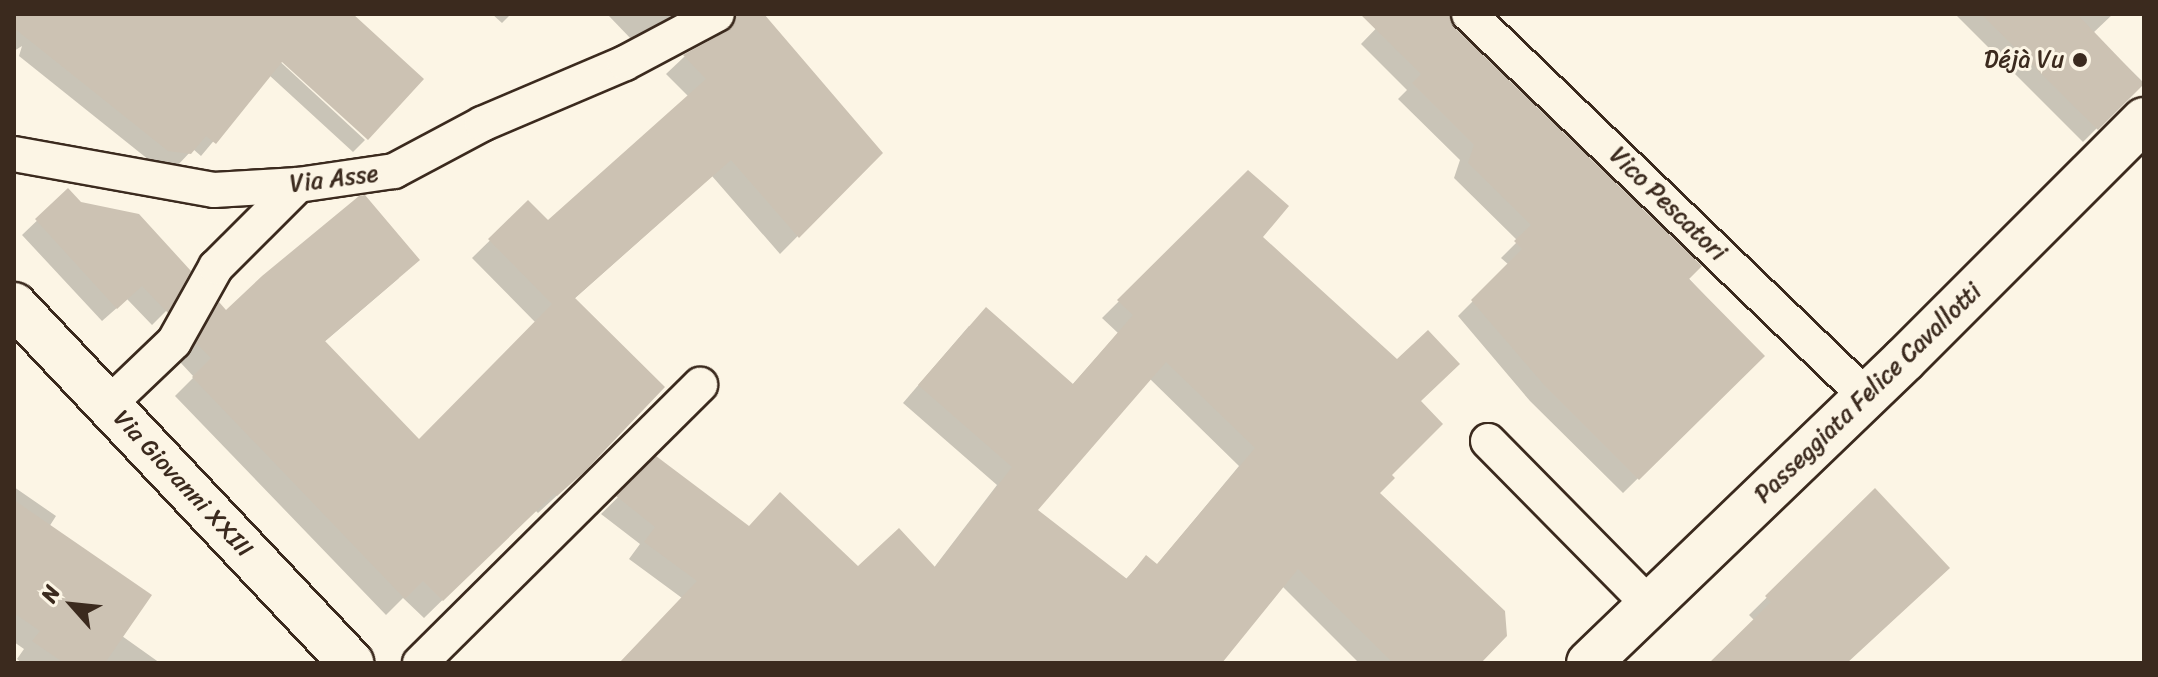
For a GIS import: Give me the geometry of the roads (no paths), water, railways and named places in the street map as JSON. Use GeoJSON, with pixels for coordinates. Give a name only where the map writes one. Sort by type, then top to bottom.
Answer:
{"type":"FeatureCollection","features":[{"type":"Feature","properties":{"kind":"street","name":"Passeggiata Felice Cavallotti"},"geometry":{"type":"LineString","coordinates":[[1589,663],[1866,396],[2144,120]]}},
{"type":"Feature","properties":{"kind":"street","name":"Via Giovanni XXIII"},"geometry":{"type":"LineString","coordinates":[[14,305],[351,663]]}},
{"type":"Feature","properties":{"kind":"lane","name":"Via Asse"},"geometry":{"type":"LineString","coordinates":[[14,154],[214,190],[298,185],[394,171],[482,124],[625,63],[717,14]]}},
{"type":"Feature","properties":{"kind":"lane","name":"Vico Pescatori"},"geometry":{"type":"LineString","coordinates":[[1469,14],[1866,396]]}},
{"type":"Feature","properties":{"kind":"lane"},"geometry":{"type":"LineString","coordinates":[[108,405],[174,342],[216,267],[298,185]]}},
{"type":"Feature","properties":{"kind":"lane"},"geometry":{"type":"LineString","coordinates":[[420,663],[700,385]]}},
{"type":"Feature","properties":{"kind":"lane"},"geometry":{"type":"LineString","coordinates":[[1488,441],[1648,603]]}},
{"type":"Feature","properties":{"kind":"place","name":"Déjà Vu"},"geometry":{"type":"Point","coordinates":[2080,60]}}]}
